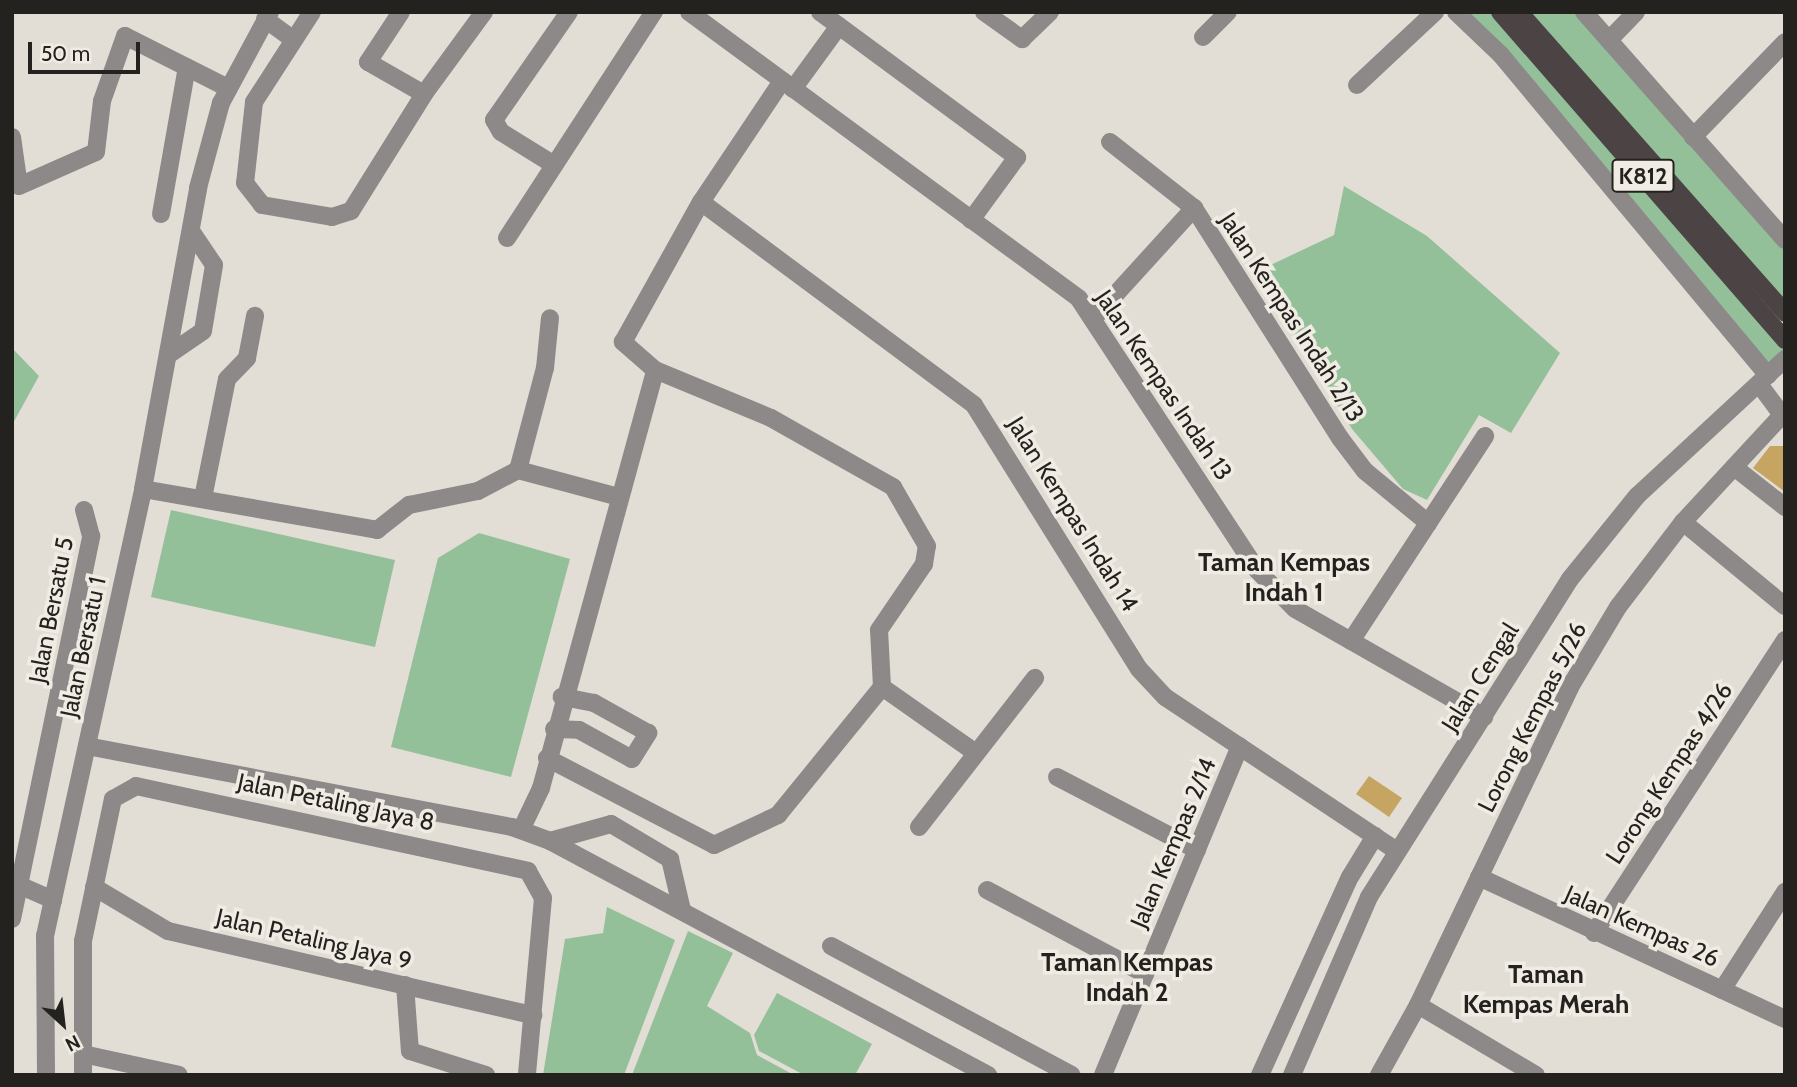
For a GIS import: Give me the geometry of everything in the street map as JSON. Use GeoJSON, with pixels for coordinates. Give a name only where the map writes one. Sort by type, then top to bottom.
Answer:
{"type":"FeatureCollection","features":[{"type":"Feature","properties":{"kind":"main road","name":"K812"},"geometry":{"type":"LineString","coordinates":[[1500,12],[1785,340]]}},
{"type":"Feature","properties":{"kind":"main road","name":"K812"},"geometry":{"type":"LineString","coordinates":[[1519,12],[1785,313]]}},
{"type":"Feature","properties":{"kind":"street"},"geometry":{"type":"LineString","coordinates":[[312,12],[254,102],[245,183],[262,205],[309,216],[351,211],[424,94],[484,12]]}},
{"type":"Feature","properties":{"kind":"street"},"geometry":{"type":"LineString","coordinates":[[401,12],[368,62],[424,94]]}},
{"type":"Feature","properties":{"kind":"street"},"geometry":{"type":"LineString","coordinates":[[551,163],[501,132],[494,120],[569,12]]}},
{"type":"Feature","properties":{"kind":"street"},"geometry":{"type":"LineString","coordinates":[[507,238],[551,163],[654,12]]}},
{"type":"Feature","properties":{"kind":"street","name":"Jalan Kempas Indah 13"},"geometry":{"type":"LineString","coordinates":[[689,12],[1079,299],[1094,318],[1257,570],[1295,609],[1484,717]]}},
{"type":"Feature","properties":{"kind":"street"},"geometry":{"type":"LineString","coordinates":[[820,12],[1017,157],[971,220]]}},
{"type":"Feature","properties":{"kind":"street"},"geometry":{"type":"LineString","coordinates":[[984,12],[1018,38],[1029,36],[1050,12]]}},
{"type":"Feature","properties":{"kind":"street"},"geometry":{"type":"LineString","coordinates":[[1203,37],[1228,12]]}},
{"type":"Feature","properties":{"kind":"street"},"geometry":{"type":"LineString","coordinates":[[1357,85],[1435,12]]}},
{"type":"Feature","properties":{"kind":"street"},"geometry":{"type":"LineString","coordinates":[[1456,12],[1501,55],[1763,380],[1783,418]]}},
{"type":"Feature","properties":{"kind":"street"},"geometry":{"type":"LineString","coordinates":[[1584,12],[1693,137],[1782,229]]}},
{"type":"Feature","properties":{"kind":"street"},"geometry":{"type":"LineString","coordinates":[[1609,40],[1636,12]]}},
{"type":"Feature","properties":{"kind":"street"},"geometry":{"type":"LineString","coordinates":[[267,16],[293,39]]}},
{"type":"Feature","properties":{"kind":"street","name":"Jalan Bersatu 1"},"geometry":{"type":"LineString","coordinates":[[46,1075],[45,936],[143,489],[207,149],[228,88],[267,16]]}},
{"type":"Feature","properties":{"kind":"street"},"geometry":{"type":"LineString","coordinates":[[547,758],[714,845],[778,815],[882,687],[879,630],[924,564],[927,546],[893,487],[771,418],[655,370],[623,342],[660,271],[701,202],[787,85],[839,26]]}},
{"type":"Feature","properties":{"kind":"street"},"geometry":{"type":"LineString","coordinates":[[12,137],[19,186],[96,152],[102,101],[125,36],[228,88]]}},
{"type":"Feature","properties":{"kind":"street"},"geometry":{"type":"LineString","coordinates":[[1693,137],[1785,42]]}},
{"type":"Feature","properties":{"kind":"street"},"geometry":{"type":"LineString","coordinates":[[160,214],[187,67]]}},
{"type":"Feature","properties":{"kind":"street","name":"Jalan Kempas Indah 2/13"},"geometry":{"type":"LineString","coordinates":[[1110,142],[1194,208],[1340,438],[1365,471],[1427,523]]}},
{"type":"Feature","properties":{"kind":"street","name":"Jalan Kempas Indah 14"},"geometry":{"type":"LineString","coordinates":[[701,202],[974,405],[1139,669],[1165,697],[1398,851]]}},
{"type":"Feature","properties":{"kind":"street"},"geometry":{"type":"LineString","coordinates":[[1094,318],[1194,208]]}},
{"type":"Feature","properties":{"kind":"street"},"geometry":{"type":"LineString","coordinates":[[168,355],[203,331],[214,265],[192,232]]}},
{"type":"Feature","properties":{"kind":"street"},"geometry":{"type":"LineString","coordinates":[[203,498],[227,379],[247,358],[256,316]]}},
{"type":"Feature","properties":{"kind":"street"},"geometry":{"type":"LineString","coordinates":[[518,470],[545,368],[550,318]]}},
{"type":"Feature","properties":{"kind":"street","name":"Jalan Cengal"},"geometry":{"type":"LineString","coordinates":[[1292,1075],[1342,952],[1398,851],[1570,579],[1619,516],[1785,359]]}},
{"type":"Feature","properties":{"kind":"street"},"geometry":{"type":"LineString","coordinates":[[521,830],[547,758],[655,370]]}},
{"type":"Feature","properties":{"kind":"street","name":"Lorong Kempas 5/26"},"geometry":{"type":"LineString","coordinates":[[1379,1075],[1418,1005],[1573,682],[1618,607],[1683,522],[1783,418]]}},
{"type":"Feature","properties":{"kind":"street"},"geometry":{"type":"LineString","coordinates":[[1351,641],[1485,436]]}},
{"type":"Feature","properties":{"kind":"street"},"geometry":{"type":"LineString","coordinates":[[1734,467],[1785,507]]}},
{"type":"Feature","properties":{"kind":"street"},"geometry":{"type":"LineString","coordinates":[[143,489],[377,530],[409,505],[478,491],[518,470],[619,497]]}},
{"type":"Feature","properties":{"kind":"street","name":"Jalan Bersatu 5"},"geometry":{"type":"LineString","coordinates":[[12,919],[16,884],[91,536],[84,510]]}},
{"type":"Feature","properties":{"kind":"street"},"geometry":{"type":"LineString","coordinates":[[1683,522],[1785,606]]}},
{"type":"Feature","properties":{"kind":"street","name":"Lorong Kempas 4/26"},"geometry":{"type":"LineString","coordinates":[[1594,933],[1785,640]]}},
{"type":"Feature","properties":{"kind":"street"},"geometry":{"type":"LineString","coordinates":[[919,827],[1035,678]]}},
{"type":"Feature","properties":{"kind":"street"},"geometry":{"type":"LineString","coordinates":[[882,687],[976,753]]}},
{"type":"Feature","properties":{"kind":"street"},"geometry":{"type":"LineString","coordinates":[[554,730],[579,730],[632,759],[648,733],[594,703],[562,697]]}},
{"type":"Feature","properties":{"kind":"street"},"geometry":{"type":"LineString","coordinates":[[87,746],[521,830],[550,841],[682,910],[988,1075]]}},
{"type":"Feature","properties":{"kind":"street","name":"Jalan Kempas 2/14"},"geometry":{"type":"LineString","coordinates":[[1103,1075],[1240,746]]}},
{"type":"Feature","properties":{"kind":"street"},"geometry":{"type":"LineString","coordinates":[[1057,777],[1197,850]]}},
{"type":"Feature","properties":{"kind":"street","name":"Jalan Petaling Jaya 8"},"geometry":{"type":"LineString","coordinates":[[94,887],[113,799],[122,791],[136,786],[513,864],[536,879],[543,898],[533,1015]]}},
{"type":"Feature","properties":{"kind":"street"},"geometry":{"type":"LineString","coordinates":[[302,819],[304,786]]}},
{"type":"Feature","properties":{"kind":"street"},"geometry":{"type":"LineString","coordinates":[[550,841],[611,824],[670,859],[682,910]]}},
{"type":"Feature","properties":{"kind":"street"},"geometry":{"type":"LineString","coordinates":[[1260,1075],[1345,888],[1375,836]]}},
{"type":"Feature","properties":{"kind":"street","name":"Jalan Kempas 26"},"geometry":{"type":"LineString","coordinates":[[1479,877],[1594,933],[1785,1019]]}},
{"type":"Feature","properties":{"kind":"street"},"geometry":{"type":"LineString","coordinates":[[16,884],[53,900]]}},
{"type":"Feature","properties":{"kind":"street"},"geometry":{"type":"LineString","coordinates":[[83,1075],[83,941],[94,887]]}},
{"type":"Feature","properties":{"kind":"street","name":"Jalan Petaling Jaya 9"},"geometry":{"type":"LineString","coordinates":[[94,887],[168,931],[533,1015]]}},
{"type":"Feature","properties":{"kind":"street"},"geometry":{"type":"LineString","coordinates":[[987,890],[1145,974]]}},
{"type":"Feature","properties":{"kind":"street"},"geometry":{"type":"LineString","coordinates":[[1722,990],[1785,892]]}},
{"type":"Feature","properties":{"kind":"street"},"geometry":{"type":"LineString","coordinates":[[831,946],[1072,1075]]}},
{"type":"Feature","properties":{"kind":"street"},"geometry":{"type":"LineString","coordinates":[[405,985],[410,1051],[486,1075]]}},
{"type":"Feature","properties":{"kind":"street"},"geometry":{"type":"LineString","coordinates":[[1418,1005],[1535,1074]]}},
{"type":"Feature","properties":{"kind":"street"},"geometry":{"type":"LineString","coordinates":[[527,1075],[533,1015]]}},
{"type":"Feature","properties":{"kind":"street"},"geometry":{"type":"LineString","coordinates":[[83,1054],[179,1075]]}},
{"type":"Feature","properties":{"kind":"green space"},"geometry":{"type":"Polygon","coordinates":[[[1456,12],[1500,12],[1785,340],[1785,359],[1768,375],[1456,12]]]}},
{"type":"Feature","properties":{"kind":"green space"},"geometry":{"type":"Polygon","coordinates":[[[1519,12],[1584,12],[1785,240],[1785,313],[1519,12]]]}},
{"type":"Feature","properties":{"kind":"green space"},"geometry":{"type":"Polygon","coordinates":[[[1344,186],[1427,236],[1560,353],[1511,433],[1479,415],[1427,500],[1403,489],[1352,429],[1258,271],[1334,235],[1344,186]]]}},
{"type":"Feature","properties":{"kind":"green space"},"geometry":{"type":"Polygon","coordinates":[[[12,348],[39,376],[12,425],[12,348]]]}},
{"type":"Feature","properties":{"kind":"green space"},"geometry":{"type":"Polygon","coordinates":[[[171,510],[395,560],[375,647],[151,597],[171,510]]]}},
{"type":"Feature","properties":{"kind":"green space"},"geometry":{"type":"Polygon","coordinates":[[[479,533],[570,559],[511,777],[391,747],[438,558],[479,533]]]}},
{"type":"Feature","properties":{"kind":"green space"},"geometry":{"type":"Polygon","coordinates":[[[607,907],[675,940],[624,1075],[543,1075],[565,939],[603,933],[607,907]]]}},
{"type":"Feature","properties":{"kind":"green space"},"geometry":{"type":"Polygon","coordinates":[[[688,931],[733,953],[707,1006],[750,1033],[757,1055],[794,1075],[632,1075],[688,931]]]}},
{"type":"Feature","properties":{"kind":"green space"},"geometry":{"type":"Polygon","coordinates":[[[777,993],[872,1044],[855,1075],[804,1075],[759,1051],[754,1035],[777,993]]]}},
{"type":"Feature","properties":{"kind":"building"},"geometry":{"type":"Polygon","coordinates":[[[1770,446],[1785,446],[1785,492],[1753,468],[1770,446]]]}},
{"type":"Feature","properties":{"kind":"building"},"geometry":{"type":"Polygon","coordinates":[[[1369,776],[1402,798],[1389,817],[1356,794],[1369,776]]]}},
{"type":"Feature","properties":{"kind":"district","name":"Taman Kempas Indah 1"},"geometry":{"type":"Point","coordinates":[1284,578]}},
{"type":"Feature","properties":{"kind":"district","name":"Taman Kempas Indah 2"},"geometry":{"type":"Point","coordinates":[1127,978]}},
{"type":"Feature","properties":{"kind":"district","name":"Taman Kempas Merah"},"geometry":{"type":"Point","coordinates":[1546,990]}}]}
